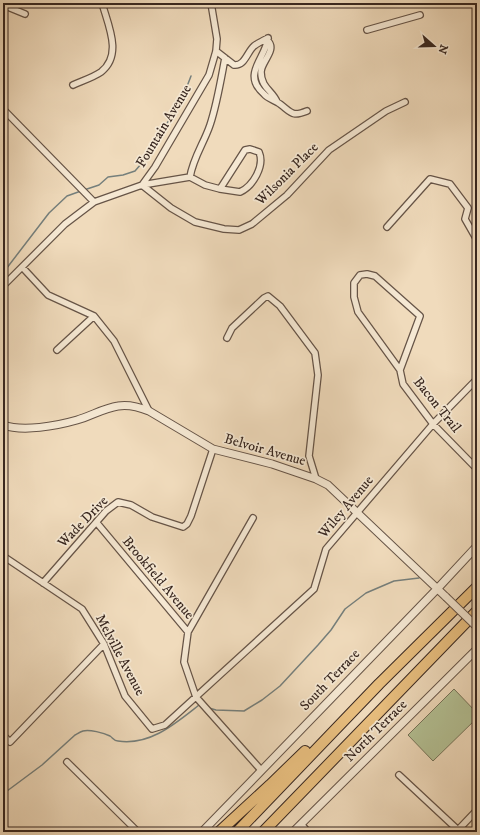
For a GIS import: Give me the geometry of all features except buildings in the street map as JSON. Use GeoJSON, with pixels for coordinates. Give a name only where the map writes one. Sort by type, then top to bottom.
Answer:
{"type":"FeatureCollection","features":[{"type":"Feature","properties":{"kind":"highway"},"geometry":{"type":"LineString","coordinates":[[237,832],[379,684],[477,587]]}},
{"type":"Feature","properties":{"kind":"highway"},"geometry":{"type":"LineString","coordinates":[[263,832],[477,611]]}},
{"type":"Feature","properties":{"kind":"highway"},"geometry":{"type":"LineString","coordinates":[[219,832],[270,785],[328,728],[379,684]]}},
{"type":"Feature","properties":{"kind":"highway"},"geometry":{"type":"LineString","coordinates":[[268,832],[290,805]]}},
{"type":"Feature","properties":{"kind":"street"},"geometry":{"type":"LineString","coordinates":[[73,85],[100,72],[110,64],[114,44],[102,3]]}},
{"type":"Feature","properties":{"kind":"street","name":"Fountain Avenue"},"geometry":{"type":"LineString","coordinates":[[3,286],[65,224],[94,202],[142,185],[155,167],[208,74],[216,51],[217,39],[211,3]]}},
{"type":"Feature","properties":{"kind":"street"},"geometry":{"type":"LineString","coordinates":[[3,5],[25,14]]}},
{"type":"Feature","properties":{"kind":"street"},"geometry":{"type":"LineString","coordinates":[[368,30],[420,15]]}},
{"type":"Feature","properties":{"kind":"street"},"geometry":{"type":"LineString","coordinates":[[216,51],[234,65],[240,64],[254,46],[268,38],[265,45],[265,50],[255,66],[254,77],[260,90],[267,97],[277,102],[293,114],[298,115],[307,111]]}},
{"type":"Feature","properties":{"kind":"street"},"geometry":{"type":"LineString","coordinates":[[190,177],[192,165],[210,125],[225,58]]}},
{"type":"Feature","properties":{"kind":"street","name":"Wilsonia Place"},"geometry":{"type":"LineString","coordinates":[[142,185],[171,208],[195,222],[224,229],[239,230],[252,224],[288,195],[329,150],[386,111],[404,102]]}},
{"type":"Feature","properties":{"kind":"street"},"geometry":{"type":"LineString","coordinates":[[3,109],[94,202]]}},
{"type":"Feature","properties":{"kind":"street"},"geometry":{"type":"LineString","coordinates":[[142,185],[190,177],[205,185],[220,189],[240,192],[249,186],[257,173],[261,162],[259,152],[250,149],[245,150],[220,189]]}},
{"type":"Feature","properties":{"kind":"street"},"geometry":{"type":"LineString","coordinates":[[387,227],[430,179],[450,184],[468,208],[465,220],[477,240]]}},
{"type":"Feature","properties":{"kind":"street"},"geometry":{"type":"LineString","coordinates":[[22,267],[48,295],[94,316],[114,341],[149,411]]}},
{"type":"Feature","properties":{"kind":"street","name":"Bacon Trail"},"geometry":{"type":"LineString","coordinates":[[400,370],[420,316],[375,276],[367,274],[360,275],[354,282],[354,297],[358,312],[400,370],[403,384],[433,424],[477,470]]}},
{"type":"Feature","properties":{"kind":"street"},"geometry":{"type":"LineString","coordinates":[[227,338],[232,328],[268,296],[280,306],[315,353],[318,374],[309,456],[316,479]]}},
{"type":"Feature","properties":{"kind":"street"},"geometry":{"type":"LineString","coordinates":[[57,350],[94,316]]}},
{"type":"Feature","properties":{"kind":"street","name":"Wiley Avenue"},"geometry":{"type":"LineString","coordinates":[[152,729],[165,725],[314,589],[326,549],[433,424],[477,379]]}},
{"type":"Feature","properties":{"kind":"street","name":"Belvoir Avenue"},"geometry":{"type":"LineString","coordinates":[[3,425],[19,428],[52,425],[76,420],[118,406],[137,407],[149,411],[213,449],[272,464],[316,479],[328,485],[438,588],[477,627]]}},
{"type":"Feature","properties":{"kind":"street","name":"Wade Drive"},"geometry":{"type":"LineString","coordinates":[[43,583],[106,511],[118,502],[131,505],[152,517],[183,527],[187,524],[192,516],[213,449]]}},
{"type":"Feature","properties":{"kind":"street"},"geometry":{"type":"LineString","coordinates":[[188,632],[253,518]]}},
{"type":"Feature","properties":{"kind":"street","name":"Brookfield Avenue"},"geometry":{"type":"LineString","coordinates":[[97,523],[188,632],[184,662],[196,697],[261,770]]}},
{"type":"Feature","properties":{"kind":"street","name":"South Terrace"},"geometry":{"type":"LineString","coordinates":[[202,832],[477,546]]}},
{"type":"Feature","properties":{"kind":"street"},"geometry":{"type":"LineString","coordinates":[[3,556],[43,583]]}},
{"type":"Feature","properties":{"kind":"street","name":"Melville Avenue"},"geometry":{"type":"LineString","coordinates":[[43,583],[82,609],[104,644],[125,696],[152,729]]}},
{"type":"Feature","properties":{"kind":"street"},"geometry":{"type":"LineString","coordinates":[[3,735],[10,742],[104,644]]}},
{"type":"Feature","properties":{"kind":"street","name":"North Terrace"},"geometry":{"type":"LineString","coordinates":[[293,832],[477,648]]}},
{"type":"Feature","properties":{"kind":"street"},"geometry":{"type":"LineString","coordinates":[[67,762],[138,832]]}},
{"type":"Feature","properties":{"kind":"street"},"geometry":{"type":"LineString","coordinates":[[399,775],[458,830],[477,810]]}},
{"type":"Feature","properties":{"kind":"street"},"geometry":{"type":"LineString","coordinates":[[301,824],[308,832]]}},
{"type":"Feature","properties":{"kind":"green space"},"geometry":{"type":"Polygon","coordinates":[[[454,689],[477,713],[477,718],[433,761],[408,735],[454,689]]]}},
{"type":"Feature","properties":{"kind":"waterway"},"geometry":{"type":"LineString","coordinates":[[84,190],[99,185],[108,177],[123,175],[135,171],[148,156],[181,102],[191,76]]}},
{"type":"Feature","properties":{"kind":"waterway"},"geometry":{"type":"LineString","coordinates":[[3,273],[49,213],[67,196],[81,191]]}},
{"type":"Feature","properties":{"kind":"waterway"},"geometry":{"type":"LineString","coordinates":[[209,708],[216,710],[244,711],[262,700],[280,686],[318,645],[331,630],[345,609],[366,593],[394,581],[419,578]]}},
{"type":"Feature","properties":{"kind":"waterway"},"geometry":{"type":"LineString","coordinates":[[3,794],[42,765],[75,735],[81,732],[89,731],[100,733],[110,736],[117,741],[130,742],[141,740],[162,732],[201,705]]}}]}
